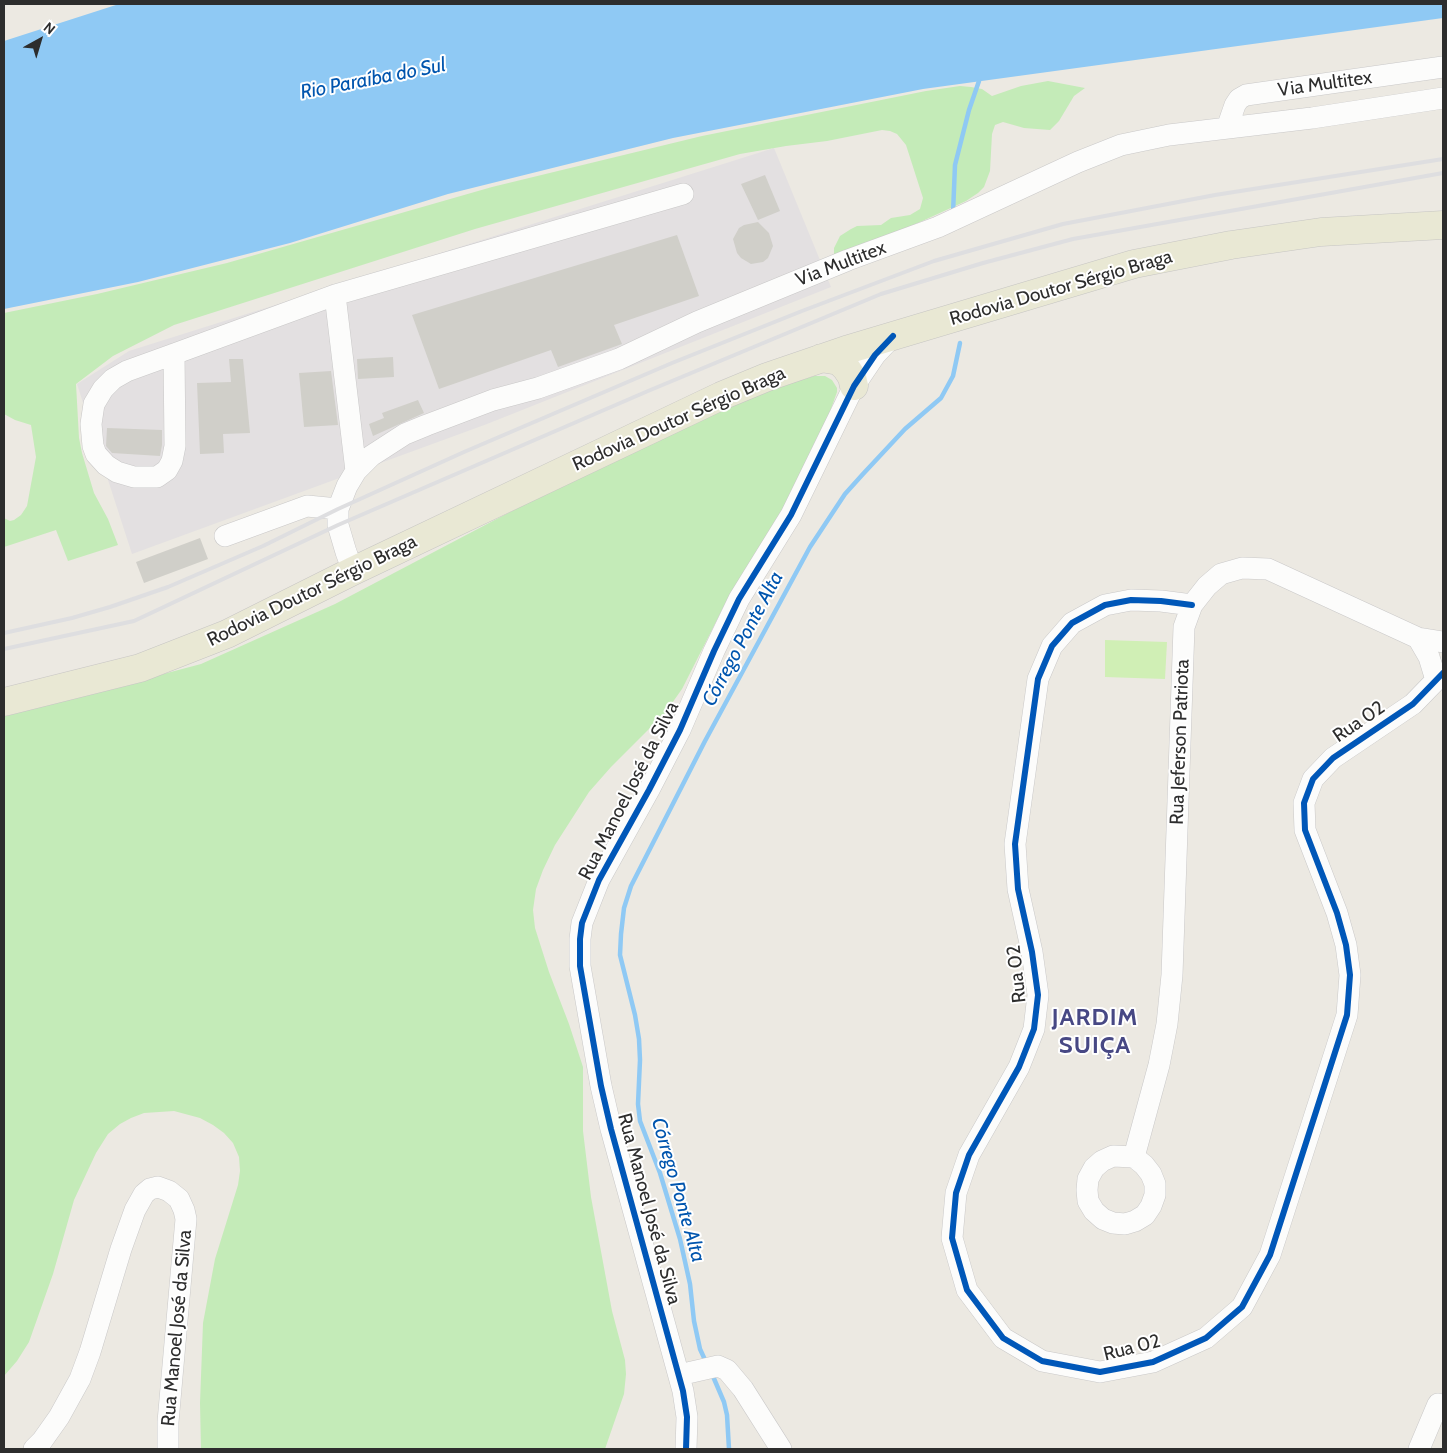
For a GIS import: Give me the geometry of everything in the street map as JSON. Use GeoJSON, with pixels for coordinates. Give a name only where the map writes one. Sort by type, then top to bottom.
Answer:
{"type":"FeatureCollection","features":[{"type":"Feature","properties":{"kind":"main road"},"geometry":{"type":"LineString","coordinates":[[1366,229],[1443,212]]}},
{"type":"Feature","properties":{"kind":"main road","name":"Rodovia Doutor Sérgio Braga"},"geometry":{"type":"LineString","coordinates":[[4,702],[140,668],[227,634],[353,571],[721,396],[821,358],[1134,264],[1231,245],[1320,232],[1443,225]]}},
{"type":"Feature","properties":{"kind":"main road"},"geometry":{"type":"LineString","coordinates":[[821,358],[838,362],[846,368],[852,377],[854,386]]}},
{"type":"Feature","properties":{"kind":"street","name":"Via Multitex"},"geometry":{"type":"LineString","coordinates":[[1227,128],[1235,105],[1239,99],[1246,95],[1443,67]]}},
{"type":"Feature","properties":{"kind":"street","name":"Via Multitex"},"geometry":{"type":"LineString","coordinates":[[338,508],[347,486],[356,471],[380,449],[405,434],[458,412],[538,388],[618,359],[697,322],[848,260],[938,227],[1078,162],[1121,145],[1169,135],[1312,118],[1443,98]]}},
{"type":"Feature","properties":{"kind":"street"},"geometry":{"type":"LineString","coordinates":[[174,354],[175,446],[172,461],[167,470],[157,477],[134,477],[117,472],[100,460],[93,446],[91,424],[94,404],[103,389],[120,375],[174,354],[335,295],[683,194]]}},
{"type":"Feature","properties":{"kind":"street"},"geometry":{"type":"LineString","coordinates":[[335,295],[356,471]]}},
{"type":"Feature","properties":{"kind":"street","name":"Rua Manoel José da Silva"},"geometry":{"type":"LineString","coordinates":[[686,1449],[687,1416],[679,1375],[611,1129],[602,1086],[580,966],[582,923],[599,880],[680,730],[739,599],[791,515],[854,386],[875,355],[893,336]]}},
{"type":"Feature","properties":{"kind":"street"},"geometry":{"type":"LineString","coordinates":[[225,536],[307,506],[338,508],[338,525],[353,571]]}},
{"type":"Feature","properties":{"kind":"street","name":"Rua Jeferson Patriota"},"geometry":{"type":"LineString","coordinates":[[1134,1156],[1159,1065],[1167,1024],[1172,975],[1184,627],[1192,605],[1207,586],[1221,574],[1242,568],[1268,569],[1418,638],[1443,642]]}},
{"type":"Feature","properties":{"kind":"street","name":"Rua 02"},"geometry":{"type":"LineString","coordinates":[[1192,605],[1161,600],[1131,600],[1105,605],[1072,624],[1052,646],[1038,679],[1015,844],[1018,889],[1032,952],[1038,995],[1034,1029],[1019,1067],[969,1155],[956,1193],[952,1238],[967,1290],[1003,1338],[1042,1361],[1100,1372],[1153,1362],[1206,1338],[1242,1307],[1270,1255],[1348,1015],[1350,975],[1346,945],[1337,913],[1305,830],[1304,803],[1313,779],[1333,758],[1413,704],[1440,677]]}},
{"type":"Feature","properties":{"kind":"street"},"geometry":{"type":"LineString","coordinates":[[1418,638],[1440,677]]}},
{"type":"Feature","properties":{"kind":"street","name":"Rua Manoel José da Silva"},"geometry":{"type":"LineString","coordinates":[[34,1449],[59,1417],[80,1378],[135,1210],[144,1194],[152,1188],[158,1187],[169,1191],[179,1199],[186,1219],[168,1422],[168,1449]]}},
{"type":"Feature","properties":{"kind":"street"},"geometry":{"type":"LineString","coordinates":[[679,1375],[718,1366],[730,1372],[781,1449]]}},
{"type":"Feature","properties":{"kind":"street"},"geometry":{"type":"LineString","coordinates":[[1419,1449],[1438,1404]]}},
{"type":"Feature","properties":{"kind":"shaded area"},"geometry":{"type":"Polygon","coordinates":[[[774,148],[831,287],[487,424],[132,554],[77,384],[129,351],[774,148]]]}},
{"type":"Feature","properties":{"kind":"green space"},"geometry":{"type":"Polygon","coordinates":[[[1048,81],[1085,88],[1074,96],[1059,121],[1050,130],[1024,128],[1003,122],[995,125],[992,134],[990,171],[984,187],[978,193],[966,201],[894,234],[843,254],[834,254],[834,248],[840,236],[851,229],[857,226],[881,225],[891,218],[910,215],[920,209],[923,198],[906,145],[897,134],[890,131],[882,130],[827,141],[740,154],[475,229],[174,325],[113,356],[76,384],[79,438],[82,453],[94,493],[108,519],[118,545],[68,561],[56,530],[4,547],[4,518],[10,521],[14,520],[21,515],[27,506],[36,457],[31,425],[4,414],[4,313],[97,294],[227,263],[492,187],[702,136],[926,91],[960,86],[982,89],[992,96],[1021,86],[1048,81]]]}},
{"type":"Feature","properties":{"kind":"green space"},"geometry":{"type":"Polygon","coordinates":[[[814,376],[825,376],[832,380],[837,388],[837,392],[827,420],[792,496],[722,610],[682,689],[665,713],[589,792],[555,845],[536,889],[533,910],[535,928],[583,1067],[583,1131],[591,1197],[612,1311],[625,1360],[624,1394],[605,1449],[201,1449],[200,1403],[203,1323],[215,1259],[238,1185],[239,1157],[233,1143],[213,1125],[200,1118],[174,1111],[144,1113],[120,1124],[108,1134],[96,1153],[74,1200],[53,1274],[29,1342],[17,1361],[4,1376],[4,712],[201,664],[335,604],[605,462],[760,392],[814,376]]]}},
{"type":"Feature","properties":{"kind":"green space"},"geometry":{"type":"Polygon","coordinates":[[[1105,640],[1167,642],[1165,679],[1105,677],[1105,640]]]}},
{"type":"Feature","properties":{"kind":"water","name":"Rio Paraíba do Sul"},"geometry":{"type":"Polygon","coordinates":[[[119,4],[1443,4],[1443,18],[923,89],[673,138],[448,194],[290,243],[138,282],[4,309],[4,41],[119,4]]]}},
{"type":"Feature","properties":{"kind":"building"},"geometry":{"type":"Polygon","coordinates":[[[765,175],[780,211],[758,220],[741,184],[765,175]]]}},
{"type":"Feature","properties":{"kind":"building"},"geometry":{"type":"Polygon","coordinates":[[[758,222],[769,233],[773,246],[768,258],[763,262],[751,264],[737,253],[733,239],[739,228],[758,222]]]}},
{"type":"Feature","properties":{"kind":"building"},"geometry":{"type":"Polygon","coordinates":[[[677,235],[699,296],[614,325],[622,344],[558,367],[551,350],[439,389],[412,315],[677,235]]]}},
{"type":"Feature","properties":{"kind":"building"},"geometry":{"type":"Polygon","coordinates":[[[393,357],[394,377],[358,379],[357,359],[393,357]]]}},
{"type":"Feature","properties":{"kind":"building"},"geometry":{"type":"Polygon","coordinates":[[[229,359],[243,359],[250,433],[223,434],[224,453],[200,454],[197,383],[231,382],[229,359]]]}},
{"type":"Feature","properties":{"kind":"building"},"geometry":{"type":"Polygon","coordinates":[[[331,371],[338,425],[304,427],[299,373],[331,371]]]}},
{"type":"Feature","properties":{"kind":"building"},"geometry":{"type":"Polygon","coordinates":[[[418,400],[424,413],[373,436],[369,424],[384,418],[382,413],[418,400]]]}},
{"type":"Feature","properties":{"kind":"building"},"geometry":{"type":"Polygon","coordinates":[[[107,428],[162,430],[160,456],[112,453],[106,446],[107,428]]]}},
{"type":"Feature","properties":{"kind":"building"},"geometry":{"type":"Polygon","coordinates":[[[200,538],[208,559],[144,583],[136,562],[200,538]]]}},
{"type":"Feature","properties":{"kind":"waterway"},"geometry":{"type":"LineString","coordinates":[[953,213],[955,165],[969,110],[979,81]]}},
{"type":"Feature","properties":{"kind":"waterway","name":"Córrego Ponte Alta"},"geometry":{"type":"LineString","coordinates":[[706,1362],[700,1349],[694,1321],[690,1284],[680,1239],[660,1173],[640,1121],[638,1104],[639,1039],[620,955],[624,908],[631,886],[705,741],[810,547],[845,494],[905,429],[941,398],[953,376],[960,343]]}},
{"type":"Feature","properties":{"kind":"waterway","name":"Córrego Ponte Alta"},"geometry":{"type":"LineString","coordinates":[[712,1374],[724,1402],[727,1415],[729,1449]]}},
{"type":"Feature","properties":{"kind":"railway"},"geometry":{"type":"LineString","coordinates":[[4,633],[72,618],[168,587],[263,546],[338,509],[464,452],[672,363],[934,261],[1063,224],[1215,195],[1443,159]]}},
{"type":"Feature","properties":{"kind":"railway"},"geometry":{"type":"LineString","coordinates":[[4,649],[134,621],[338,525],[648,391],[881,294],[983,263],[1073,239],[1443,173]]}},
{"type":"Feature","properties":{"kind":"cycle path"},"geometry":{"type":"LineString","coordinates":[[686,1449],[687,1417],[683,1391],[611,1129],[601,1086],[580,966],[582,923],[599,880],[680,730],[739,599],[791,515],[854,386],[875,355],[893,336]]}},
{"type":"Feature","properties":{"kind":"cycle path"},"geometry":{"type":"LineString","coordinates":[[1192,605],[1131,600],[1105,605],[1072,623],[1052,646],[1038,679],[1015,844],[1018,889],[1032,952],[1038,995],[1034,1029],[1019,1067],[969,1155],[956,1193],[952,1238],[967,1290],[1003,1338],[1042,1361],[1100,1372],[1153,1362],[1206,1338],[1242,1307],[1270,1255],[1347,1015],[1350,975],[1346,945],[1337,913],[1305,830],[1304,803],[1313,779],[1333,758],[1413,704],[1443,673]]}},
{"type":"Feature","properties":{"kind":"district","name":"JARDIM SUIÇA"},"geometry":{"type":"Point","coordinates":[1095,1032]}}]}
